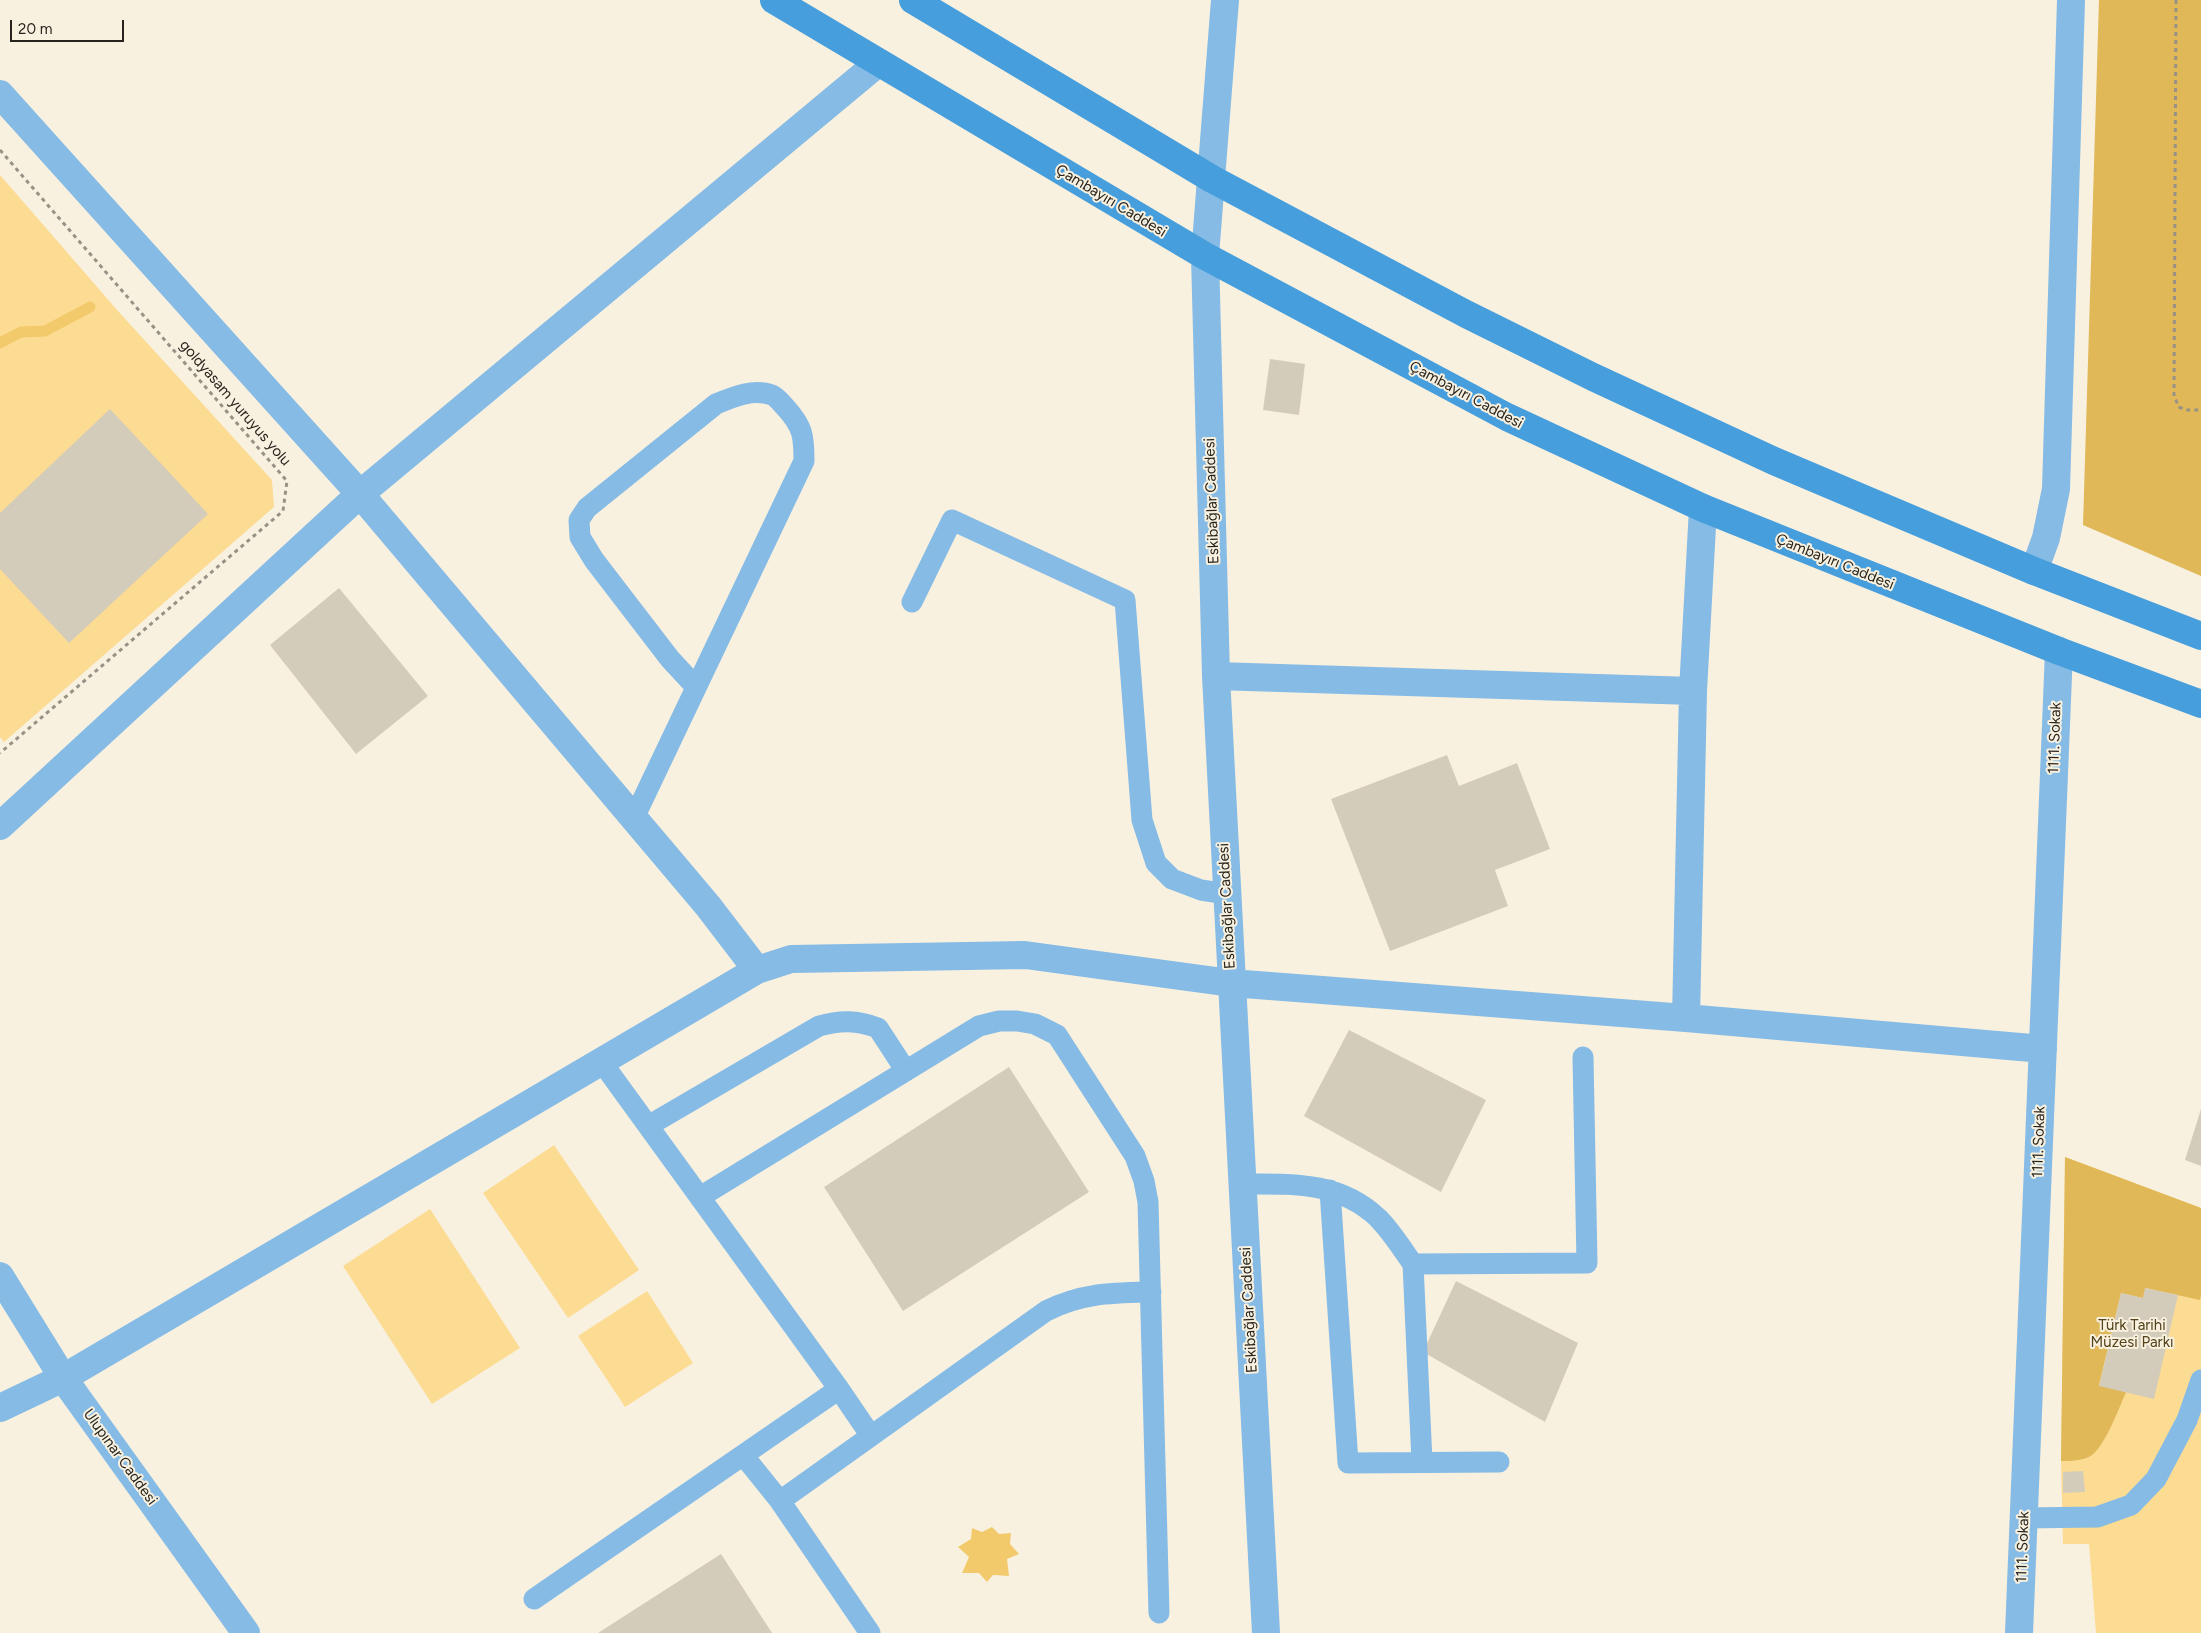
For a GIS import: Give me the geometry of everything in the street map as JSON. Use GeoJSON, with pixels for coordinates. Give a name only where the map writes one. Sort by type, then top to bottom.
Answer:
{"type":"FeatureCollection","features":[{"type":"Feature","properties":{"kind":"main road","name":"Çambayırı Caddesi"},"geometry":{"type":"LineString","coordinates":[[774,0],[1205,256],[1507,417],[1703,508],[2059,651],[2201,704]]}},
{"type":"Feature","properties":{"kind":"main road"},"geometry":{"type":"LineString","coordinates":[[913,0],[1212,179],[1466,314],[1593,377],[1774,461],[2034,571],[2201,636]]}},
{"type":"Feature","properties":{"kind":"street","name":"Eskibağlar Caddesi"},"geometry":{"type":"LineString","coordinates":[[1225,0],[1205,256],[1216,676],[1266,1633]]}},
{"type":"Feature","properties":{"kind":"street"},"geometry":{"type":"LineString","coordinates":[[2034,571],[2046,538],[2056,489],[2071,0]]}},
{"type":"Feature","properties":{"kind":"street"},"geometry":{"type":"LineString","coordinates":[[0,826],[360,494],[878,63]]}},
{"type":"Feature","properties":{"kind":"street"},"geometry":{"type":"LineString","coordinates":[[0,94],[360,494],[708,906],[757,970]]}},
{"type":"Feature","properties":{"kind":"street"},"geometry":{"type":"LineString","coordinates":[[1686,1018],[1693,691],[1703,508]]}},
{"type":"Feature","properties":{"kind":"street","name":"1111. Sokak"},"geometry":{"type":"LineString","coordinates":[[2019,1633],[2059,651]]}},
{"type":"Feature","properties":{"kind":"street"},"geometry":{"type":"LineString","coordinates":[[1216,676],[1693,691]]}},
{"type":"Feature","properties":{"kind":"street"},"geometry":{"type":"LineString","coordinates":[[0,1408],[63,1378],[757,970],[790,959],[1025,955],[1231,983],[1686,1018],[2043,1050]]}},
{"type":"Feature","properties":{"kind":"street","name":"Ulupınar Caddesi"},"geometry":{"type":"LineString","coordinates":[[0,1276],[63,1378],[246,1633]]}},
{"type":"Feature","properties":{"kind":"lane"},"geometry":{"type":"LineString","coordinates":[[634,818],[804,461],[804,437],[796,420],[773,395],[756,392],[739,394],[716,404],[587,508],[579,520],[580,537],[594,560],[670,660],[696,687]]}},
{"type":"Feature","properties":{"kind":"lane"},"geometry":{"type":"LineString","coordinates":[[912,602],[952,520],[1125,600],[1142,820],[1156,863],[1172,879],[1201,890],[1227,894]]}},
{"type":"Feature","properties":{"kind":"lane"},"geometry":{"type":"LineString","coordinates":[[648,1126],[819,1026],[835,1022],[853,1021],[878,1028],[906,1071]]}},
{"type":"Feature","properties":{"kind":"lane"},"geometry":{"type":"LineString","coordinates":[[700,1197],[979,1026],[999,1021],[1017,1021],[1035,1024],[1057,1035],[1134,1156],[1148,1202],[1159,1613]]}},
{"type":"Feature","properties":{"kind":"lane"},"geometry":{"type":"LineString","coordinates":[[1413,1264],[1587,1263],[1583,1057]]}},
{"type":"Feature","properties":{"kind":"lane"},"geometry":{"type":"LineString","coordinates":[[601,1061],[871,1436]]}},
{"type":"Feature","properties":{"kind":"lane"},"geometry":{"type":"LineString","coordinates":[[1242,1184],[1306,1184],[1348,1196],[1364,1206],[1379,1219],[1413,1264],[1422,1462]]}},
{"type":"Feature","properties":{"kind":"lane"},"geometry":{"type":"LineString","coordinates":[[1330,1190],[1348,1464],[1499,1462]]}},
{"type":"Feature","properties":{"kind":"lane"},"geometry":{"type":"LineString","coordinates":[[780,1501],[1046,1311],[1081,1296],[1099,1293],[1151,1292]]}},
{"type":"Feature","properties":{"kind":"lane"},"geometry":{"type":"LineString","coordinates":[[2024,1518],[2097,1517],[2131,1505],[2156,1479],[2187,1420],[2201,1380]]}},
{"type":"Feature","properties":{"kind":"lane"},"geometry":{"type":"LineString","coordinates":[[534,1598],[839,1389]]}},
{"type":"Feature","properties":{"kind":"lane"},"geometry":{"type":"LineString","coordinates":[[743,1455],[780,1501],[870,1633]]}},
{"type":"Feature","properties":{"kind":"path"},"geometry":{"type":"LineString","coordinates":[[2176,0],[2174,396],[2178,407],[2186,410],[2201,410]]}},
{"type":"Feature","properties":{"kind":"path","name":"goldyasam yuruyus yolu"},"geometry":{"type":"LineString","coordinates":[[0,150],[288,481],[283,511],[0,753]]}},
{"type":"Feature","properties":{"kind":"green space"},"geometry":{"type":"Polygon","coordinates":[[[0,175],[118,311],[272,480],[274,507],[4,742],[0,737],[0,175]]]}},
{"type":"Feature","properties":{"kind":"green space"},"geometry":{"type":"Polygon","coordinates":[[[554,1145],[639,1270],[568,1318],[483,1193],[554,1145]]]}},
{"type":"Feature","properties":{"kind":"green space","name":"Türk Tarihi Müzesi Parkı"},"geometry":{"type":"Polygon","coordinates":[[[2065,1157],[2201,1208],[2201,1633],[2096,1633],[2089,1544],[2063,1544],[2061,1461],[2065,1157]]]}},
{"type":"Feature","properties":{"kind":"green space"},"geometry":{"type":"Polygon","coordinates":[[[430,1209],[520,1348],[432,1404],[343,1266],[430,1209]]]}},
{"type":"Feature","properties":{"kind":"green space"},"geometry":{"type":"Polygon","coordinates":[[[647,1291],[693,1363],[625,1407],[578,1336],[647,1291]]]}},
{"type":"Feature","properties":{"kind":"shaded area"},"geometry":{"type":"Polygon","coordinates":[[[2099,0],[2201,0],[2201,576],[2083,525],[2099,0]]]}},
{"type":"Feature","properties":{"kind":"shaded area"},"geometry":{"type":"Polygon","coordinates":[[[2065,1157],[2201,1208],[2201,1295],[2200,1300],[2146,1288],[2143,1298],[2121,1293],[2099,1385],[2126,1392],[2112,1425],[2097,1450],[2085,1458],[2061,1461],[2065,1157]]]}},
{"type":"Feature","properties":{"kind":"shaded area"},"geometry":{"type":"Polygon","coordinates":[[[992,1527],[999,1534],[1011,1533],[1010,1544],[1019,1554],[1007,1559],[1009,1576],[993,1575],[987,1582],[979,1573],[962,1573],[969,1557],[958,1547],[971,1539],[972,1528],[982,1532],[992,1527]]]}},
{"type":"Feature","properties":{"kind":"building"},"geometry":{"type":"Polygon","coordinates":[[[1270,359],[1305,364],[1299,415],[1263,410],[1270,359]]]}},
{"type":"Feature","properties":{"kind":"building"},"geometry":{"type":"Polygon","coordinates":[[[110,409],[208,514],[69,643],[0,569],[0,513],[110,409]]]}},
{"type":"Feature","properties":{"kind":"building"},"geometry":{"type":"Polygon","coordinates":[[[339,588],[428,696],[356,754],[270,645],[339,588]]]}},
{"type":"Feature","properties":{"kind":"building"},"geometry":{"type":"Polygon","coordinates":[[[1447,755],[1459,786],[1517,763],[1550,849],[1495,870],[1508,906],[1390,951],[1331,799],[1447,755]]]}},
{"type":"Feature","properties":{"kind":"building"},"geometry":{"type":"Polygon","coordinates":[[[1349,1030],[1486,1100],[1441,1192],[1304,1116],[1349,1030]]]}},
{"type":"Feature","properties":{"kind":"building"},"geometry":{"type":"Polygon","coordinates":[[[1009,1067],[1089,1192],[903,1311],[824,1187],[1009,1067]]]}},
{"type":"Feature","properties":{"kind":"building"},"geometry":{"type":"Polygon","coordinates":[[[2201,1109],[2201,1166],[2185,1160],[2201,1109]]]}},
{"type":"Feature","properties":{"kind":"building"},"geometry":{"type":"Polygon","coordinates":[[[1456,1281],[1578,1343],[1545,1422],[1423,1352],[1456,1281]]]}},
{"type":"Feature","properties":{"kind":"building"},"geometry":{"type":"Polygon","coordinates":[[[2145,1288],[2178,1295],[2154,1399],[2099,1386],[2121,1293],[2143,1298],[2145,1288]]]}},
{"type":"Feature","properties":{"kind":"building"},"geometry":{"type":"Polygon","coordinates":[[[2083,1471],[2085,1492],[2063,1493],[2063,1472],[2083,1471]]]}},
{"type":"Feature","properties":{"kind":"building"},"geometry":{"type":"Polygon","coordinates":[[[721,1554],[772,1633],[598,1633],[721,1554]]]}},
{"type":"Feature","properties":{"kind":"waterway"},"geometry":{"type":"LineString","coordinates":[[0,343],[21,332],[45,331],[90,307]]}}]}
